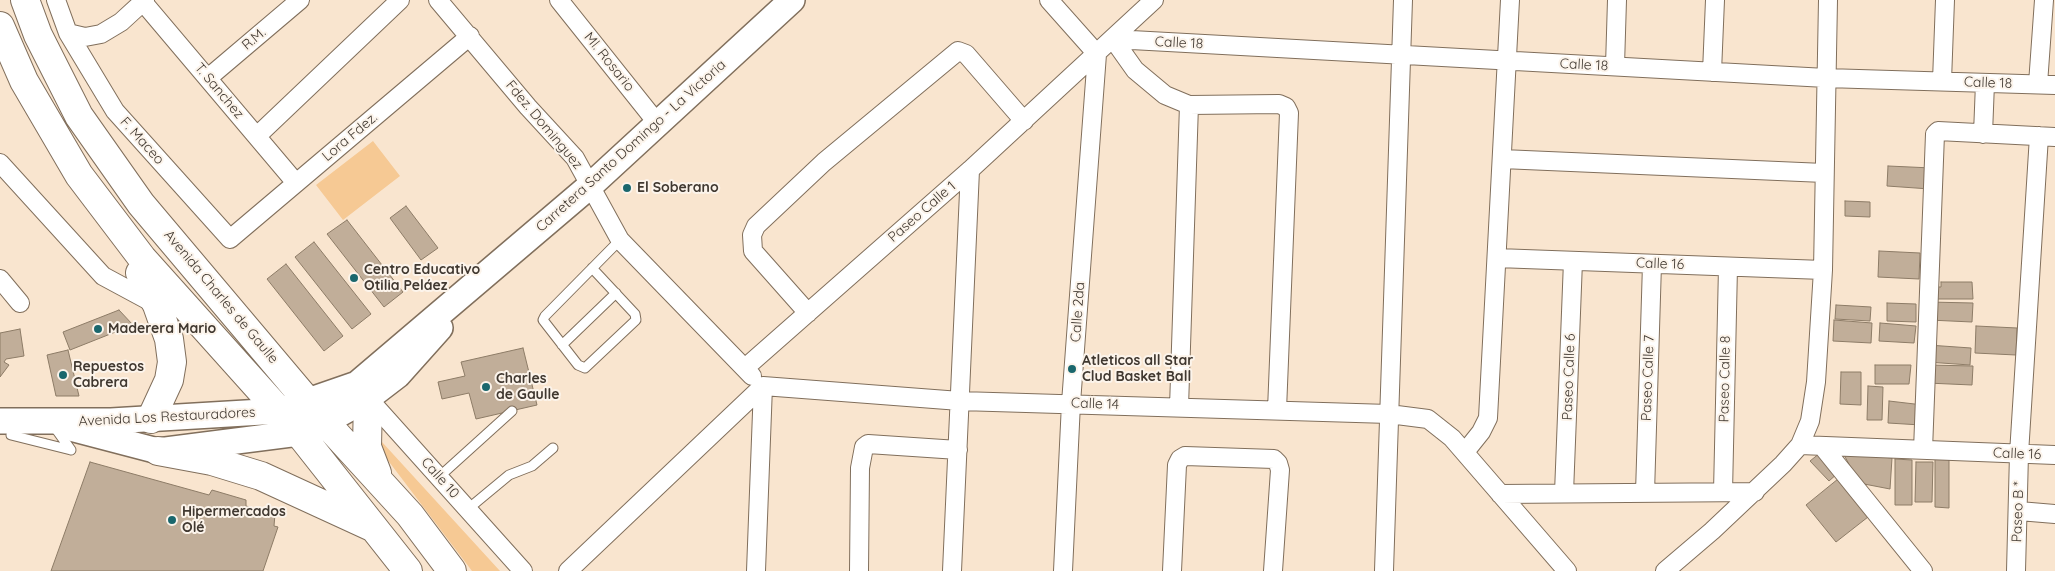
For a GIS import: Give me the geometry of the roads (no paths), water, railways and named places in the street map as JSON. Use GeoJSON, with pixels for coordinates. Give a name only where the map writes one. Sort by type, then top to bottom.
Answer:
{"type":"FeatureCollection","features":[{"type":"Feature","properties":{"kind":"main road","name":"Avenida Charles de Gaulle"},"geometry":{"type":"LineString","coordinates":[[25,0],[38,35],[79,116],[141,204],[325,422],[410,515],[452,571]]}},
{"type":"Feature","properties":{"kind":"main road","name":"Carretera Santo Domingo - La Victoria"},"geometry":{"type":"LineString","coordinates":[[279,411],[308,401],[363,391],[398,375],[432,339],[467,289],[591,185],[792,0]]}},
{"type":"Feature","properties":{"kind":"main road"},"geometry":{"type":"LineString","coordinates":[[0,26],[24,81],[80,175],[142,258],[299,433],[408,571]]}},
{"type":"Feature","properties":{"kind":"main road"},"geometry":{"type":"LineString","coordinates":[[80,175],[82,188],[149,286],[158,305],[169,339],[172,362],[169,380],[151,419]]}},
{"type":"Feature","properties":{"kind":"main road","name":"Carretera Santo Domingo - La Victoria"},"geometry":{"type":"LineString","coordinates":[[299,433],[325,422],[363,391]]}},
{"type":"Feature","properties":{"kind":"main road"},"geometry":{"type":"LineString","coordinates":[[363,391],[367,447],[382,484]]}},
{"type":"Feature","properties":{"kind":"main road","name":"Avenida Los Restauradores"},"geometry":{"type":"LineString","coordinates":[[6,421],[53,422],[151,419],[279,411]]}},
{"type":"Feature","properties":{"kind":"main road","name":"Avenida Los Restauradores"},"geometry":{"type":"LineString","coordinates":[[53,422],[92,435],[158,451],[299,433]]}},
{"type":"Feature","properties":{"kind":"main road"},"geometry":{"type":"LineString","coordinates":[[158,451],[212,461],[261,476],[376,529]]}},
{"type":"Feature","properties":{"kind":"street","name":"F. Maceo"},"geometry":{"type":"LineString","coordinates":[[56,0],[68,33],[115,111],[230,239]]}},
{"type":"Feature","properties":{"kind":"street","name":"R.M."},"geometry":{"type":"LineString","coordinates":[[208,78],[300,0]]}},
{"type":"Feature","properties":{"kind":"street"},"geometry":{"type":"LineString","coordinates":[[257,136],[400,0]]}},
{"type":"Feature","properties":{"kind":"street","name":"Fdez. Dominguez"},"geometry":{"type":"LineString","coordinates":[[438,0],[528,106],[576,158],[620,240],[763,386]]}},
{"type":"Feature","properties":{"kind":"street","name":"Ml. Rosario"},"geometry":{"type":"LineString","coordinates":[[559,0],[658,124]]}},
{"type":"Feature","properties":{"kind":"street"},"geometry":{"type":"LineString","coordinates":[[1048,0],[1097,54]]}},
{"type":"Feature","properties":{"kind":"street","name":"Paseo Calle 1"},"geometry":{"type":"LineString","coordinates":[[744,368],[970,170],[1154,0]]}},
{"type":"Feature","properties":{"kind":"street"},"geometry":{"type":"LineString","coordinates":[[1384,571],[1403,0]]}},
{"type":"Feature","properties":{"kind":"street"},"geometry":{"type":"LineString","coordinates":[[1510,0],[1488,418],[1481,432],[1465,452],[1567,571]]}},
{"type":"Feature","properties":{"kind":"street"},"geometry":{"type":"LineString","coordinates":[[1615,66],[1617,0]]}},
{"type":"Feature","properties":{"kind":"street"},"geometry":{"type":"LineString","coordinates":[[1712,72],[1715,0]]}},
{"type":"Feature","properties":{"kind":"street"},"geometry":{"type":"LineString","coordinates":[[1942,81],[1945,0]]}},
{"type":"Feature","properties":{"kind":"street"},"geometry":{"type":"LineString","coordinates":[[2044,0],[2047,84]]}},
{"type":"Feature","properties":{"kind":"street"},"geometry":{"type":"LineString","coordinates":[[68,33],[85,37],[102,34],[121,22],[144,1]]}},
{"type":"Feature","properties":{"kind":"street","name":"T. Sanchez"},"geometry":{"type":"LineString","coordinates":[[144,1],[296,183]]}},
{"type":"Feature","properties":{"kind":"street"},"geometry":{"type":"LineString","coordinates":[[1665,571],[1755,492],[1800,445],[1810,421],[1816,382],[1823,270],[1827,8]]}},
{"type":"Feature","properties":{"kind":"street","name":"Lora Fdez."},"geometry":{"type":"LineString","coordinates":[[230,239],[470,36]]}},
{"type":"Feature","properties":{"kind":"street"},"geometry":{"type":"LineString","coordinates":[[1113,39],[1135,70],[1165,95],[1189,105],[1279,104],[1286,107],[1289,113],[1277,410]]}},
{"type":"Feature","properties":{"kind":"street","name":"Calle 18"},"geometry":{"type":"LineString","coordinates":[[1113,39],[1826,78],[2047,84]]}},
{"type":"Feature","properties":{"kind":"street"},"geometry":{"type":"LineString","coordinates":[[808,313],[753,251],[752,235],[756,226],[824,162],[958,51],[966,54],[1024,121]]}},
{"type":"Feature","properties":{"kind":"street","name":"Calle 2da"},"geometry":{"type":"LineString","coordinates":[[1063,571],[1071,403],[1097,54]]}},
{"type":"Feature","properties":{"kind":"street"},"geometry":{"type":"LineString","coordinates":[[1984,83],[1984,134]]}},
{"type":"Feature","properties":{"kind":"street"},"geometry":{"type":"LineString","coordinates":[[1179,407],[1189,105]]}},
{"type":"Feature","properties":{"kind":"street"},"geometry":{"type":"LineString","coordinates":[[1923,450],[1935,134],[1938,131],[2047,137]]}},
{"type":"Feature","properties":{"kind":"street","name":"Paseo B *"},"geometry":{"type":"LineString","coordinates":[[2016,571],[2019,454],[2047,137]]}},
{"type":"Feature","properties":{"kind":"street"},"geometry":{"type":"LineString","coordinates":[[1502,159],[1824,173]]}},
{"type":"Feature","properties":{"kind":"street"},"geometry":{"type":"LineString","coordinates":[[0,163],[103,276],[158,305]]}},
{"type":"Feature","properties":{"kind":"street"},"geometry":{"type":"LineString","coordinates":[[952,571],[960,401],[961,331],[970,170]]}},
{"type":"Feature","properties":{"kind":"street","name":"Calle 16"},"geometry":{"type":"LineString","coordinates":[[1497,258],[1823,270]]}},
{"type":"Feature","properties":{"kind":"street","name":"Paseo Calle 6"},"geometry":{"type":"LineString","coordinates":[[1564,493],[1573,261]]}},
{"type":"Feature","properties":{"kind":"street","name":"Paseo Calle 7"},"geometry":{"type":"LineString","coordinates":[[1645,493],[1652,264]]}},
{"type":"Feature","properties":{"kind":"street","name":"Paseo Calle 8"},"geometry":{"type":"LineString","coordinates":[[1723,492],[1728,266]]}},
{"type":"Feature","properties":{"kind":"street"},"geometry":{"type":"LineString","coordinates":[[0,279],[20,303]]}},
{"type":"Feature","properties":{"kind":"street"},"geometry":{"type":"LineString","coordinates":[[568,571],[763,386]]}},
{"type":"Feature","properties":{"kind":"street"},"geometry":{"type":"LineString","coordinates":[[756,571],[763,386]]}},
{"type":"Feature","properties":{"kind":"street","name":"Calle 14"},"geometry":{"type":"LineString","coordinates":[[763,386],[960,401],[1389,414],[1428,419],[1441,427],[1465,452]]}},
{"type":"Feature","properties":{"kind":"street","name":"Calle 10"},"geometry":{"type":"LineString","coordinates":[[363,391],[523,571]]}},
{"type":"Feature","properties":{"kind":"street"},"geometry":{"type":"LineString","coordinates":[[859,571],[860,468],[864,447],[868,444],[958,450]]}},
{"type":"Feature","properties":{"kind":"street","name":"Calle 16"},"geometry":{"type":"LineString","coordinates":[[1800,445],[2055,455]]}},
{"type":"Feature","properties":{"kind":"street"},"geometry":{"type":"LineString","coordinates":[[1822,446],[1923,571]]}},
{"type":"Feature","properties":{"kind":"street"},"geometry":{"type":"LineString","coordinates":[[1172,571],[1176,465],[1185,456],[1274,459],[1278,463],[1280,470],[1273,571]]}},
{"type":"Feature","properties":{"kind":"street"},"geometry":{"type":"LineString","coordinates":[[1500,494],[1755,492]]}},
{"type":"Feature","properties":{"kind":"street"},"geometry":{"type":"LineString","coordinates":[[2019,511],[2055,514]]}},
{"type":"Feature","properties":{"kind":"lane"},"geometry":{"type":"LineString","coordinates":[[592,268],[635,314],[636,320],[586,368],[578,365],[543,320],[592,268],[620,240]]}},
{"type":"Feature","properties":{"kind":"lane"},"geometry":{"type":"LineString","coordinates":[[562,346],[616,293]]}},
{"type":"Feature","properties":{"kind":"lane"},"geometry":{"type":"LineString","coordinates":[[439,477],[512,411]]}},
{"type":"Feature","properties":{"kind":"lane"},"geometry":{"type":"LineString","coordinates":[[6,421],[11,434],[71,450],[53,422]]}},
{"type":"Feature","properties":{"kind":"lane"},"geometry":{"type":"LineString","coordinates":[[468,509],[509,475],[532,466],[553,448]]}},
{"type":"Feature","properties":{"kind":"place","name":"El Soberano"},"geometry":{"type":"Point","coordinates":[627,188]}},
{"type":"Feature","properties":{"kind":"place","name":"Centro Educativo Otilia Peláez"},"geometry":{"type":"Point","coordinates":[354,278]}},
{"type":"Feature","properties":{"kind":"place","name":"Maderera Mario"},"geometry":{"type":"Point","coordinates":[98,329]}},
{"type":"Feature","properties":{"kind":"place","name":"Atleticos all Star Clud Basket Ball"},"geometry":{"type":"Point","coordinates":[1072,369]}},
{"type":"Feature","properties":{"kind":"place","name":"Repuestos Cabrera"},"geometry":{"type":"Point","coordinates":[63,375]}},
{"type":"Feature","properties":{"kind":"place","name":"Charles de Gaulle"},"geometry":{"type":"Point","coordinates":[486,387]}},
{"type":"Feature","properties":{"kind":"place","name":"Hipermercados Olé"},"geometry":{"type":"Point","coordinates":[172,520]}}]}
